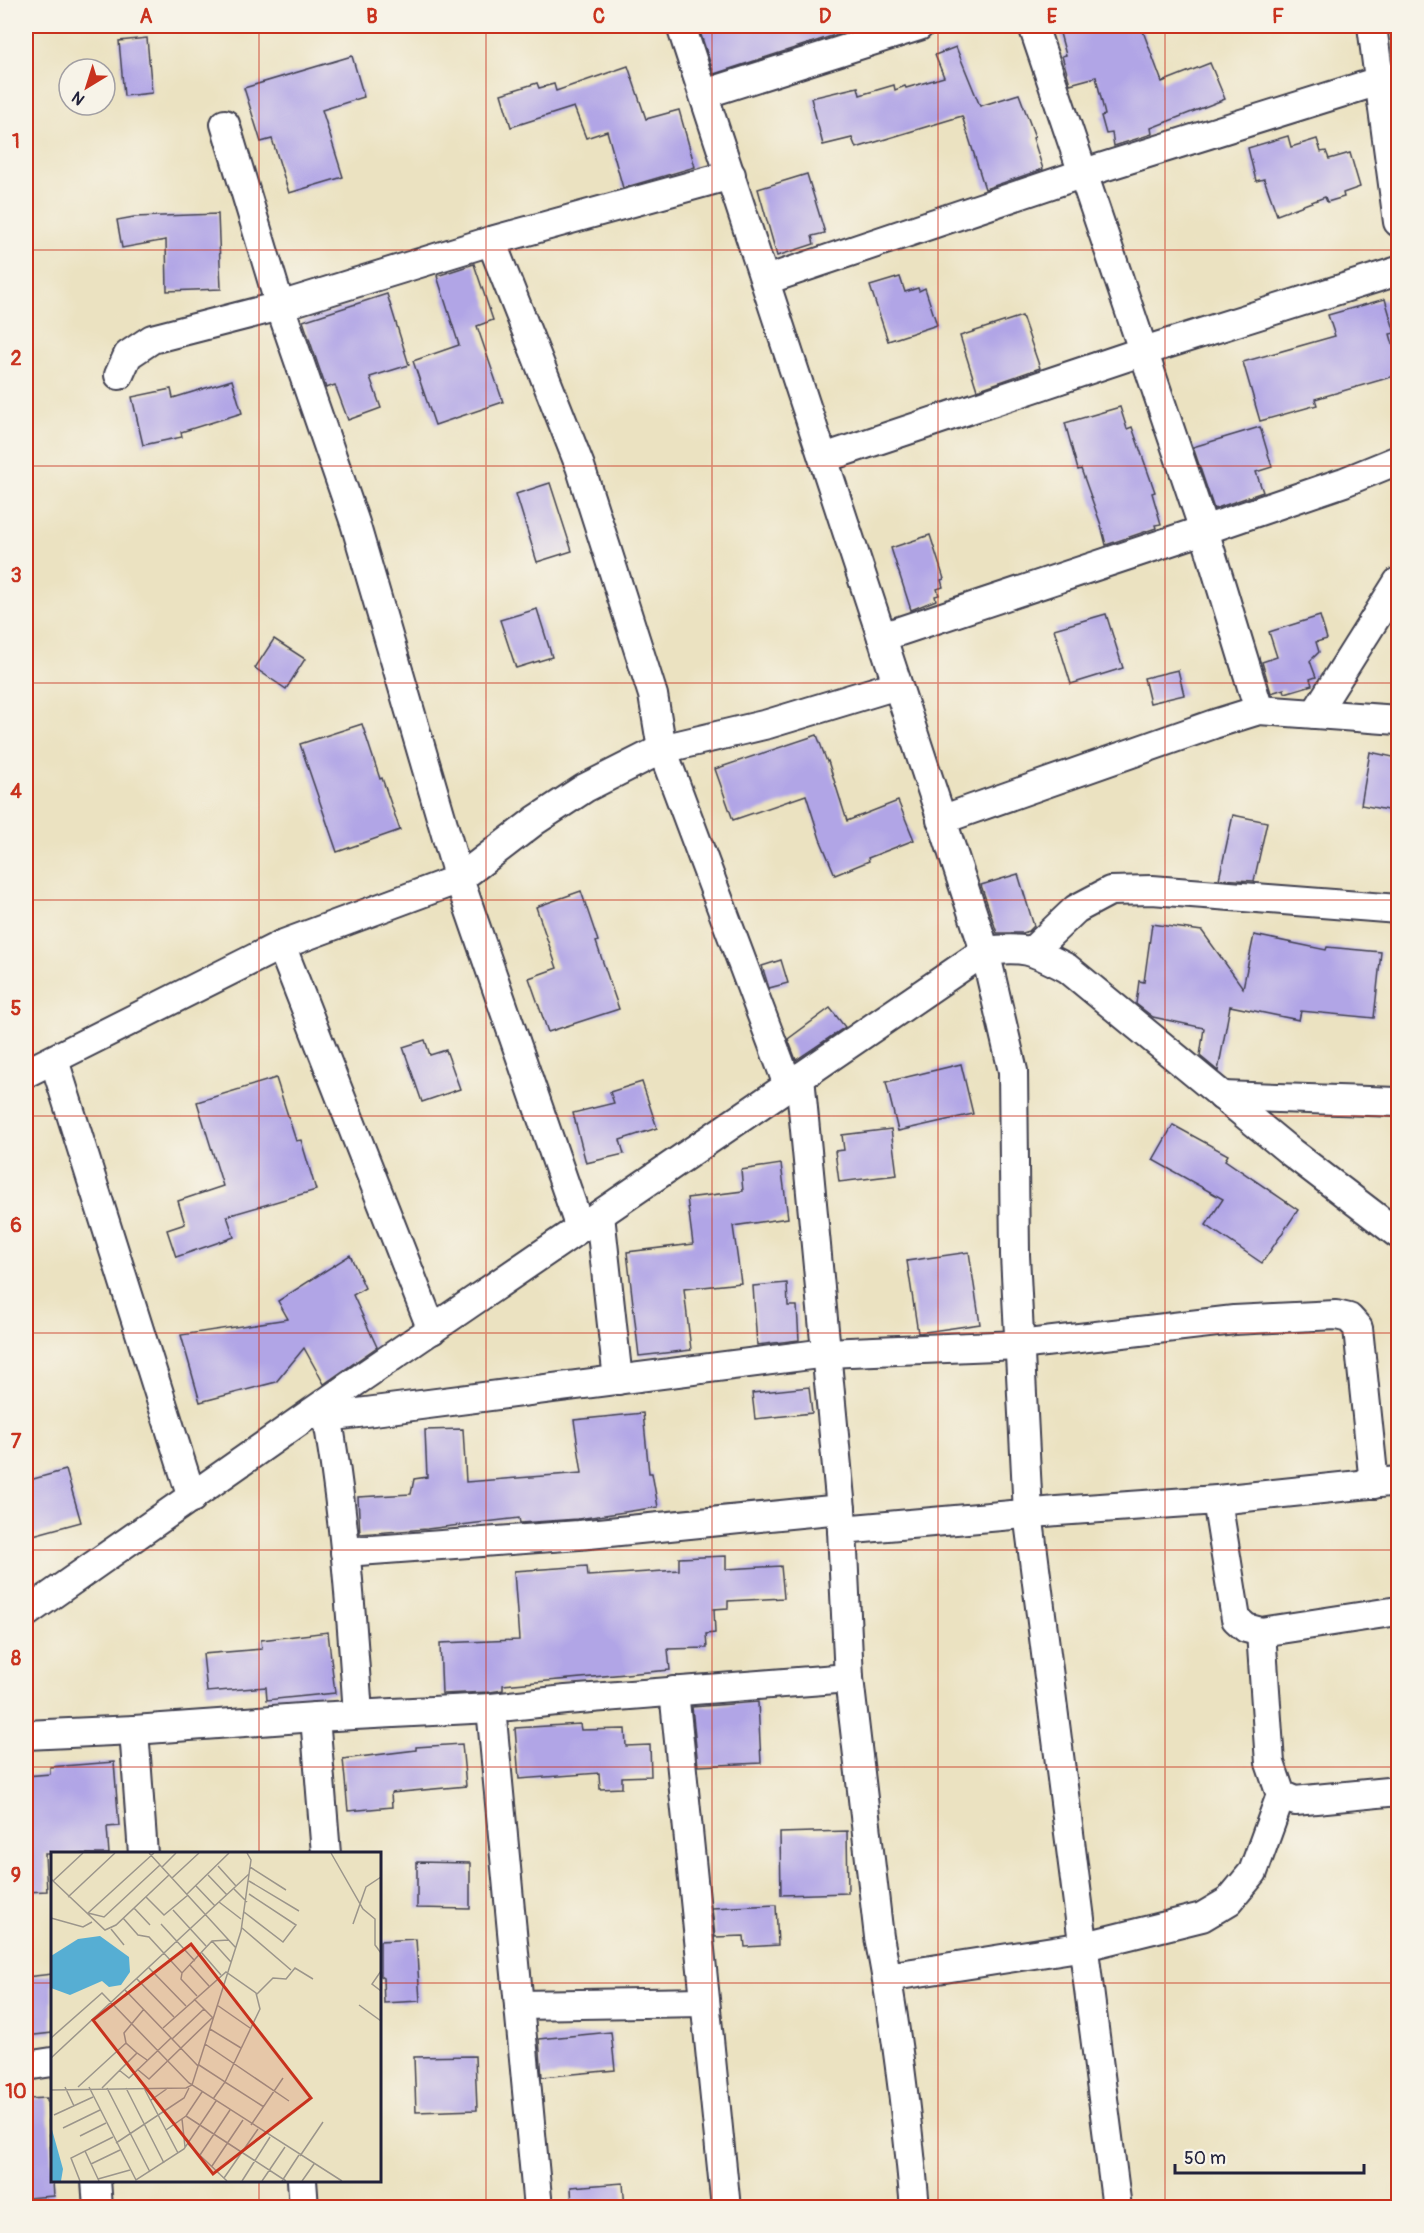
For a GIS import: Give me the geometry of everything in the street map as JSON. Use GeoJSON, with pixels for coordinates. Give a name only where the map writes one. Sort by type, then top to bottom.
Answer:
{"type":"FeatureCollection","features":[{"type":"Feature","properties":{"kind":"street"},"geometry":{"type":"LineString","coordinates":[[681,26],[985,951],[1013,1071],[1015,1255],[1028,1513],[1117,2208]]}},
{"type":"Feature","properties":{"kind":"street"},"geometry":{"type":"LineString","coordinates":[[704,94],[919,26]]}},
{"type":"Feature","properties":{"kind":"street"},"geometry":{"type":"LineString","coordinates":[[1033,26],[1204,530],[1259,710]]}},
{"type":"Feature","properties":{"kind":"street"},"geometry":{"type":"LineString","coordinates":[[1372,26],[1398,222]]}},
{"type":"Feature","properties":{"kind":"street"},"geometry":{"type":"LineString","coordinates":[[766,280],[1084,173],[1379,81]]}},
{"type":"Feature","properties":{"kind":"street"},"geometry":{"type":"LineString","coordinates":[[225,124],[280,306],[355,523],[459,879],[590,1222],[618,1380]]}},
{"type":"Feature","properties":{"kind":"street"},"geometry":{"type":"LineString","coordinates":[[119,375],[128,355],[152,339],[280,306],[491,241],[731,175]]}},
{"type":"Feature","properties":{"kind":"street"},"geometry":{"type":"LineString","coordinates":[[491,241],[580,466],[652,695],[662,749],[794,1081],[826,1353],[842,1520],[849,1678],[878,1925],[906,2105],[915,2208]]}},
{"type":"Feature","properties":{"kind":"street"},"geometry":{"type":"LineString","coordinates":[[824,458],[1144,351],[1398,271]]}},
{"type":"Feature","properties":{"kind":"street"},"geometry":{"type":"LineString","coordinates":[[882,637],[1344,482],[1398,460]]}},
{"type":"Feature","properties":{"kind":"street"},"geometry":{"type":"LineString","coordinates":[[1315,714],[1398,582]]}},
{"type":"Feature","properties":{"kind":"street"},"geometry":{"type":"LineString","coordinates":[[26,1073],[281,945],[459,879],[536,820],[585,789],[662,749],[748,729],[897,685]]}},
{"type":"Feature","properties":{"kind":"street"},"geometry":{"type":"LineString","coordinates":[[941,820],[1259,710],[1398,720]]}},
{"type":"Feature","properties":{"kind":"street"},"geometry":{"type":"LineString","coordinates":[[1032,951],[1076,909],[1110,891],[1152,890],[1398,909]]}},
{"type":"Feature","properties":{"kind":"street"},"geometry":{"type":"LineString","coordinates":[[281,945],[432,1330]]}},
{"type":"Feature","properties":{"kind":"street"},"geometry":{"type":"LineString","coordinates":[[26,1613],[192,1498],[326,1410],[432,1330],[985,951],[1010,948],[1032,951],[1067,968],[1292,1153],[1398,1234]]}},
{"type":"Feature","properties":{"kind":"street"},"geometry":{"type":"LineString","coordinates":[[54,1060],[192,1498]]}},
{"type":"Feature","properties":{"kind":"street"},"geometry":{"type":"LineString","coordinates":[[1222,1096],[1398,1102]]}},
{"type":"Feature","properties":{"kind":"street"},"geometry":{"type":"LineString","coordinates":[[326,1410],[618,1380],[826,1353],[1019,1345],[1234,1320],[1336,1315],[1349,1318],[1358,1328],[1386,1482],[1217,1500],[1028,1513],[842,1520],[579,1535],[345,1552]]}},
{"type":"Feature","properties":{"kind":"street"},"geometry":{"type":"LineString","coordinates":[[326,1410],[337,1473],[358,1714]]}},
{"type":"Feature","properties":{"kind":"street"},"geometry":{"type":"LineString","coordinates":[[1217,1500],[1236,1619],[1246,1628],[1261,1632],[1398,1611]]}},
{"type":"Feature","properties":{"kind":"street"},"geometry":{"type":"LineString","coordinates":[[887,1977],[1085,1946],[1202,1917],[1229,1901],[1253,1872],[1281,1795],[1270,1762],[1261,1632]]}},
{"type":"Feature","properties":{"kind":"street"},"geometry":{"type":"LineString","coordinates":[[26,1735],[491,1708],[849,1678]]}},
{"type":"Feature","properties":{"kind":"street"},"geometry":{"type":"LineString","coordinates":[[674,1691],[726,2208]]}},
{"type":"Feature","properties":{"kind":"street"},"geometry":{"type":"LineString","coordinates":[[491,1708],[538,2208]]}},
{"type":"Feature","properties":{"kind":"street"},"geometry":{"type":"LineString","coordinates":[[315,1717],[326,1852]]}},
{"type":"Feature","properties":{"kind":"street"},"geometry":{"type":"LineString","coordinates":[[134,1730],[143,1852]]}},
{"type":"Feature","properties":{"kind":"street"},"geometry":{"type":"LineString","coordinates":[[1281,1795],[1295,1801],[1398,1791]]}},
{"type":"Feature","properties":{"kind":"street"},"geometry":{"type":"LineString","coordinates":[[519,2005],[705,2002]]}},
{"type":"Feature","properties":{"kind":"street"},"geometry":{"type":"LineString","coordinates":[[26,2066],[51,2062]]}},
{"type":"Feature","properties":{"kind":"street"},"geometry":{"type":"LineString","coordinates":[[96,2182],[98,2208]]}},
{"type":"Feature","properties":{"kind":"street"},"geometry":{"type":"LineString","coordinates":[[302,2182],[304,2208]]}},
{"type":"Feature","properties":{"kind":"building"},"geometry":{"type":"Polygon","coordinates":[[[719,26],[863,26],[714,74],[700,32],[719,26]]]}},
{"type":"Feature","properties":{"kind":"building"},"geometry":{"type":"Polygon","coordinates":[[[1058,26],[1141,26],[1162,82],[1210,63],[1225,99],[1151,128],[1152,134],[1114,146],[1112,133],[1106,134],[1101,116],[1105,115],[1096,77],[1070,84],[1062,56],[1066,55],[1058,26]]]}},
{"type":"Feature","properties":{"kind":"building"},"geometry":{"type":"Polygon","coordinates":[[[147,38],[152,93],[124,96],[119,41],[147,38]]]}},
{"type":"Feature","properties":{"kind":"building"},"geometry":{"type":"Polygon","coordinates":[[[956,47],[980,106],[1019,94],[1035,137],[1033,138],[1043,169],[985,189],[962,116],[856,148],[852,138],[823,145],[811,98],[858,87],[860,95],[894,85],[895,90],[944,77],[935,55],[956,47]]]}},
{"type":"Feature","properties":{"kind":"building"},"geometry":{"type":"Polygon","coordinates":[[[352,56],[364,97],[322,110],[343,177],[289,193],[272,139],[261,142],[244,88],[352,56]]]}},
{"type":"Feature","properties":{"kind":"building"},"geometry":{"type":"Polygon","coordinates":[[[628,66],[646,119],[679,110],[695,167],[623,188],[607,131],[586,138],[574,107],[511,127],[501,94],[537,83],[539,88],[554,84],[556,91],[628,66]]]}},
{"type":"Feature","properties":{"kind":"building"},"geometry":{"type":"Polygon","coordinates":[[[1288,136],[1291,147],[1317,139],[1321,152],[1326,151],[1329,159],[1350,153],[1360,187],[1343,193],[1344,197],[1327,202],[1325,197],[1277,215],[1264,179],[1256,181],[1248,148],[1288,136]]]}},
{"type":"Feature","properties":{"kind":"building"},"geometry":{"type":"Polygon","coordinates":[[[807,174],[825,233],[812,236],[814,244],[777,256],[758,189],[807,174]]]}},
{"type":"Feature","properties":{"kind":"building"},"geometry":{"type":"Polygon","coordinates":[[[218,214],[221,289],[167,291],[166,240],[122,248],[117,220],[134,217],[218,214]]]}},
{"type":"Feature","properties":{"kind":"building"},"geometry":{"type":"Polygon","coordinates":[[[474,264],[493,320],[477,326],[503,402],[435,425],[413,361],[459,345],[437,276],[474,264]]]}},
{"type":"Feature","properties":{"kind":"building"},"geometry":{"type":"Polygon","coordinates":[[[900,277],[905,292],[925,288],[937,325],[888,341],[870,286],[900,277]]]}},
{"type":"Feature","properties":{"kind":"building"},"geometry":{"type":"Polygon","coordinates":[[[387,294],[409,365],[370,377],[381,408],[348,420],[335,385],[326,388],[303,321],[387,294]]]}},
{"type":"Feature","properties":{"kind":"building"},"geometry":{"type":"Polygon","coordinates":[[[1385,299],[1395,333],[1390,334],[1398,362],[1398,375],[1315,399],[1317,405],[1260,421],[1243,362],[1335,336],[1328,315],[1385,299]]]}},
{"type":"Feature","properties":{"kind":"building"},"geometry":{"type":"Polygon","coordinates":[[[1022,316],[1040,368],[977,390],[960,336],[1022,316]]]}},
{"type":"Feature","properties":{"kind":"building"},"geometry":{"type":"Polygon","coordinates":[[[232,380],[242,413],[181,432],[182,437],[143,445],[132,397],[171,389],[173,398],[232,380]]]}},
{"type":"Feature","properties":{"kind":"building"},"geometry":{"type":"Polygon","coordinates":[[[1120,407],[1127,429],[1132,427],[1155,492],[1152,493],[1161,524],[1155,525],[1156,528],[1106,545],[1081,469],[1078,470],[1065,423],[1120,407]]]}},
{"type":"Feature","properties":{"kind":"building"},"geometry":{"type":"Polygon","coordinates":[[[1260,427],[1272,467],[1256,472],[1263,492],[1214,509],[1193,447],[1260,427]]]}},
{"type":"Feature","properties":{"kind":"building"},"geometry":{"type":"Polygon","coordinates":[[[550,483],[572,551],[537,562],[516,494],[550,483]]]}},
{"type":"Feature","properties":{"kind":"building"},"geometry":{"type":"Polygon","coordinates":[[[930,535],[944,579],[941,580],[943,587],[937,589],[939,595],[935,596],[936,600],[911,610],[891,548],[930,535]]]}},
{"type":"Feature","properties":{"kind":"building"},"geometry":{"type":"Polygon","coordinates":[[[537,609],[552,657],[516,668],[500,620],[537,609]]]}},
{"type":"Feature","properties":{"kind":"building"},"geometry":{"type":"Polygon","coordinates":[[[1106,614],[1123,668],[1071,684],[1054,629],[1106,614]]]}},
{"type":"Feature","properties":{"kind":"building"},"geometry":{"type":"Polygon","coordinates":[[[1320,616],[1327,639],[1316,642],[1319,652],[1310,661],[1316,677],[1310,679],[1312,685],[1285,693],[1284,689],[1271,693],[1262,662],[1277,657],[1269,632],[1320,616]]]}},
{"type":"Feature","properties":{"kind":"building"},"geometry":{"type":"Polygon","coordinates":[[[274,639],[305,659],[286,689],[255,668],[274,639]]]}},
{"type":"Feature","properties":{"kind":"building"},"geometry":{"type":"Polygon","coordinates":[[[1178,670],[1184,695],[1150,703],[1144,678],[1178,670]]]}},
{"type":"Feature","properties":{"kind":"building"},"geometry":{"type":"Polygon","coordinates":[[[362,724],[400,830],[337,852],[300,744],[362,724]]]}},
{"type":"Feature","properties":{"kind":"building"},"geometry":{"type":"Polygon","coordinates":[[[817,735],[828,761],[847,821],[898,801],[914,840],[868,858],[869,861],[835,875],[820,839],[806,795],[733,820],[715,769],[817,735]]]}},
{"type":"Feature","properties":{"kind":"building"},"geometry":{"type":"Polygon","coordinates":[[[1370,752],[1398,758],[1398,812],[1361,805],[1370,752]]]}},
{"type":"Feature","properties":{"kind":"building"},"geometry":{"type":"Polygon","coordinates":[[[1233,815],[1267,822],[1254,881],[1219,879],[1233,815]]]}},
{"type":"Feature","properties":{"kind":"building"},"geometry":{"type":"Polygon","coordinates":[[[1018,874],[1034,926],[1023,933],[997,933],[981,885],[1018,874]]]}},
{"type":"Feature","properties":{"kind":"building"},"geometry":{"type":"Polygon","coordinates":[[[581,891],[619,1009],[548,1032],[529,978],[557,968],[536,907],[581,891]]]}},
{"type":"Feature","properties":{"kind":"building"},"geometry":{"type":"Polygon","coordinates":[[[1152,924],[1202,931],[1243,988],[1254,935],[1326,950],[1327,947],[1381,952],[1374,1018],[1301,1011],[1299,1020],[1230,1006],[1218,1071],[1200,1056],[1204,1028],[1153,1017],[1136,1004],[1139,981],[1144,982],[1152,924]]]}},
{"type":"Feature","properties":{"kind":"building"},"geometry":{"type":"Polygon","coordinates":[[[781,960],[788,983],[769,988],[762,966],[781,960]]]}},
{"type":"Feature","properties":{"kind":"building"},"geometry":{"type":"Polygon","coordinates":[[[830,1008],[845,1027],[796,1060],[788,1039],[830,1008]]]}},
{"type":"Feature","properties":{"kind":"building"},"geometry":{"type":"Polygon","coordinates":[[[425,1040],[430,1055],[446,1050],[460,1089],[422,1102],[403,1047],[425,1040]]]}},
{"type":"Feature","properties":{"kind":"building"},"geometry":{"type":"Polygon","coordinates":[[[961,1064],[973,1114],[898,1131],[886,1082],[961,1064]]]}},
{"type":"Feature","properties":{"kind":"building"},"geometry":{"type":"Polygon","coordinates":[[[276,1078],[296,1141],[301,1140],[316,1190],[227,1216],[234,1237],[176,1257],[167,1230],[185,1224],[178,1201],[223,1186],[197,1102],[276,1078]]]}},
{"type":"Feature","properties":{"kind":"building"},"geometry":{"type":"Polygon","coordinates":[[[642,1082],[657,1128],[620,1140],[624,1154],[586,1163],[573,1113],[614,1103],[610,1092],[642,1082]]]}},
{"type":"Feature","properties":{"kind":"building"},"geometry":{"type":"Polygon","coordinates":[[[1173,1125],[1228,1155],[1225,1160],[1298,1210],[1262,1263],[1206,1225],[1223,1199],[1153,1160],[1173,1125]]]}},
{"type":"Feature","properties":{"kind":"building"},"geometry":{"type":"Polygon","coordinates":[[[891,1129],[897,1175],[839,1182],[835,1151],[844,1150],[842,1135],[891,1129]]]}},
{"type":"Feature","properties":{"kind":"building"},"geometry":{"type":"Polygon","coordinates":[[[781,1164],[788,1218],[733,1226],[741,1283],[684,1289],[691,1350],[639,1356],[627,1252],[693,1244],[687,1198],[743,1191],[741,1170],[781,1164]]]}},
{"type":"Feature","properties":{"kind":"building"},"geometry":{"type":"Polygon","coordinates":[[[969,1252],[980,1324],[918,1333],[907,1261],[969,1252]]]}},
{"type":"Feature","properties":{"kind":"building"},"geometry":{"type":"Polygon","coordinates":[[[350,1255],[365,1288],[353,1295],[377,1347],[324,1384],[304,1348],[276,1382],[200,1402],[181,1335],[288,1319],[278,1301],[350,1255]]]}},
{"type":"Feature","properties":{"kind":"building"},"geometry":{"type":"Polygon","coordinates":[[[787,1283],[788,1306],[797,1306],[799,1340],[757,1345],[753,1286],[787,1283]]]}},
{"type":"Feature","properties":{"kind":"building"},"geometry":{"type":"Polygon","coordinates":[[[809,1387],[812,1413],[755,1419],[752,1393],[809,1387]]]}},
{"type":"Feature","properties":{"kind":"building"},"geometry":{"type":"Polygon","coordinates":[[[643,1413],[649,1473],[652,1473],[658,1507],[578,1519],[520,1523],[519,1518],[360,1534],[358,1497],[411,1494],[414,1479],[427,1477],[425,1430],[463,1429],[466,1482],[582,1473],[574,1420],[643,1413]]]}},
{"type":"Feature","properties":{"kind":"building"},"geometry":{"type":"Polygon","coordinates":[[[66,1470],[81,1522],[26,1537],[26,1481],[66,1470]]]}},
{"type":"Feature","properties":{"kind":"building"},"geometry":{"type":"Polygon","coordinates":[[[726,1556],[726,1569],[781,1566],[784,1598],[728,1601],[728,1608],[714,1609],[715,1633],[706,1634],[707,1648],[668,1649],[670,1670],[503,1685],[503,1690],[490,1692],[442,1694],[440,1643],[519,1640],[514,1571],[587,1566],[588,1576],[679,1570],[679,1558],[726,1556]]]}},
{"type":"Feature","properties":{"kind":"building"},"geometry":{"type":"Polygon","coordinates":[[[328,1632],[335,1693],[267,1700],[266,1687],[207,1692],[203,1654],[262,1649],[261,1640],[328,1632]]]}},
{"type":"Feature","properties":{"kind":"building"},"geometry":{"type":"Polygon","coordinates":[[[758,1702],[761,1763],[698,1766],[692,1707],[758,1702]]]}},
{"type":"Feature","properties":{"kind":"building"},"geometry":{"type":"Polygon","coordinates":[[[580,1724],[581,1730],[625,1729],[626,1746],[650,1745],[651,1776],[622,1777],[622,1788],[600,1789],[599,1773],[519,1779],[515,1728],[580,1724]]]}},
{"type":"Feature","properties":{"kind":"building"},"geometry":{"type":"Polygon","coordinates":[[[462,1744],[466,1786],[391,1793],[392,1807],[348,1811],[343,1759],[416,1750],[416,1747],[462,1744]]]}},
{"type":"Feature","properties":{"kind":"building"},"geometry":{"type":"Polygon","coordinates":[[[114,1762],[119,1826],[107,1827],[109,1852],[51,1852],[51,1854],[45,1854],[47,1891],[26,1892],[26,1776],[50,1774],[50,1767],[114,1762]]]}},
{"type":"Feature","properties":{"kind":"building"},"geometry":{"type":"Polygon","coordinates":[[[847,1831],[848,1893],[781,1895],[780,1833],[847,1831]]]}},
{"type":"Feature","properties":{"kind":"building"},"geometry":{"type":"Polygon","coordinates":[[[417,1862],[470,1863],[470,1909],[417,1908],[417,1862]]]}},
{"type":"Feature","properties":{"kind":"building"},"geometry":{"type":"Polygon","coordinates":[[[776,1905],[778,1945],[745,1947],[744,1936],[715,1937],[712,1908],[776,1905]]]}},
{"type":"Feature","properties":{"kind":"building"},"geometry":{"type":"Polygon","coordinates":[[[416,1939],[420,2001],[384,2003],[381,1941],[416,1939]]]}},
{"type":"Feature","properties":{"kind":"building"},"geometry":{"type":"Polygon","coordinates":[[[51,1974],[51,2033],[26,2036],[26,1977],[51,1974]]]}},
{"type":"Feature","properties":{"kind":"building"},"geometry":{"type":"Polygon","coordinates":[[[611,2032],[615,2070],[542,2077],[539,2039],[611,2032]]]}},
{"type":"Feature","properties":{"kind":"building"},"geometry":{"type":"Polygon","coordinates":[[[475,2056],[477,2110],[416,2112],[414,2057],[475,2056]]]}},
{"type":"Feature","properties":{"kind":"building"},"geometry":{"type":"Polygon","coordinates":[[[47,2098],[51,2182],[53,2182],[54,2196],[26,2198],[26,2099],[47,2098]]]}},
{"type":"Feature","properties":{"kind":"building"},"geometry":{"type":"Polygon","coordinates":[[[623,2183],[625,2208],[572,2208],[571,2187],[623,2183]]]}}]}
